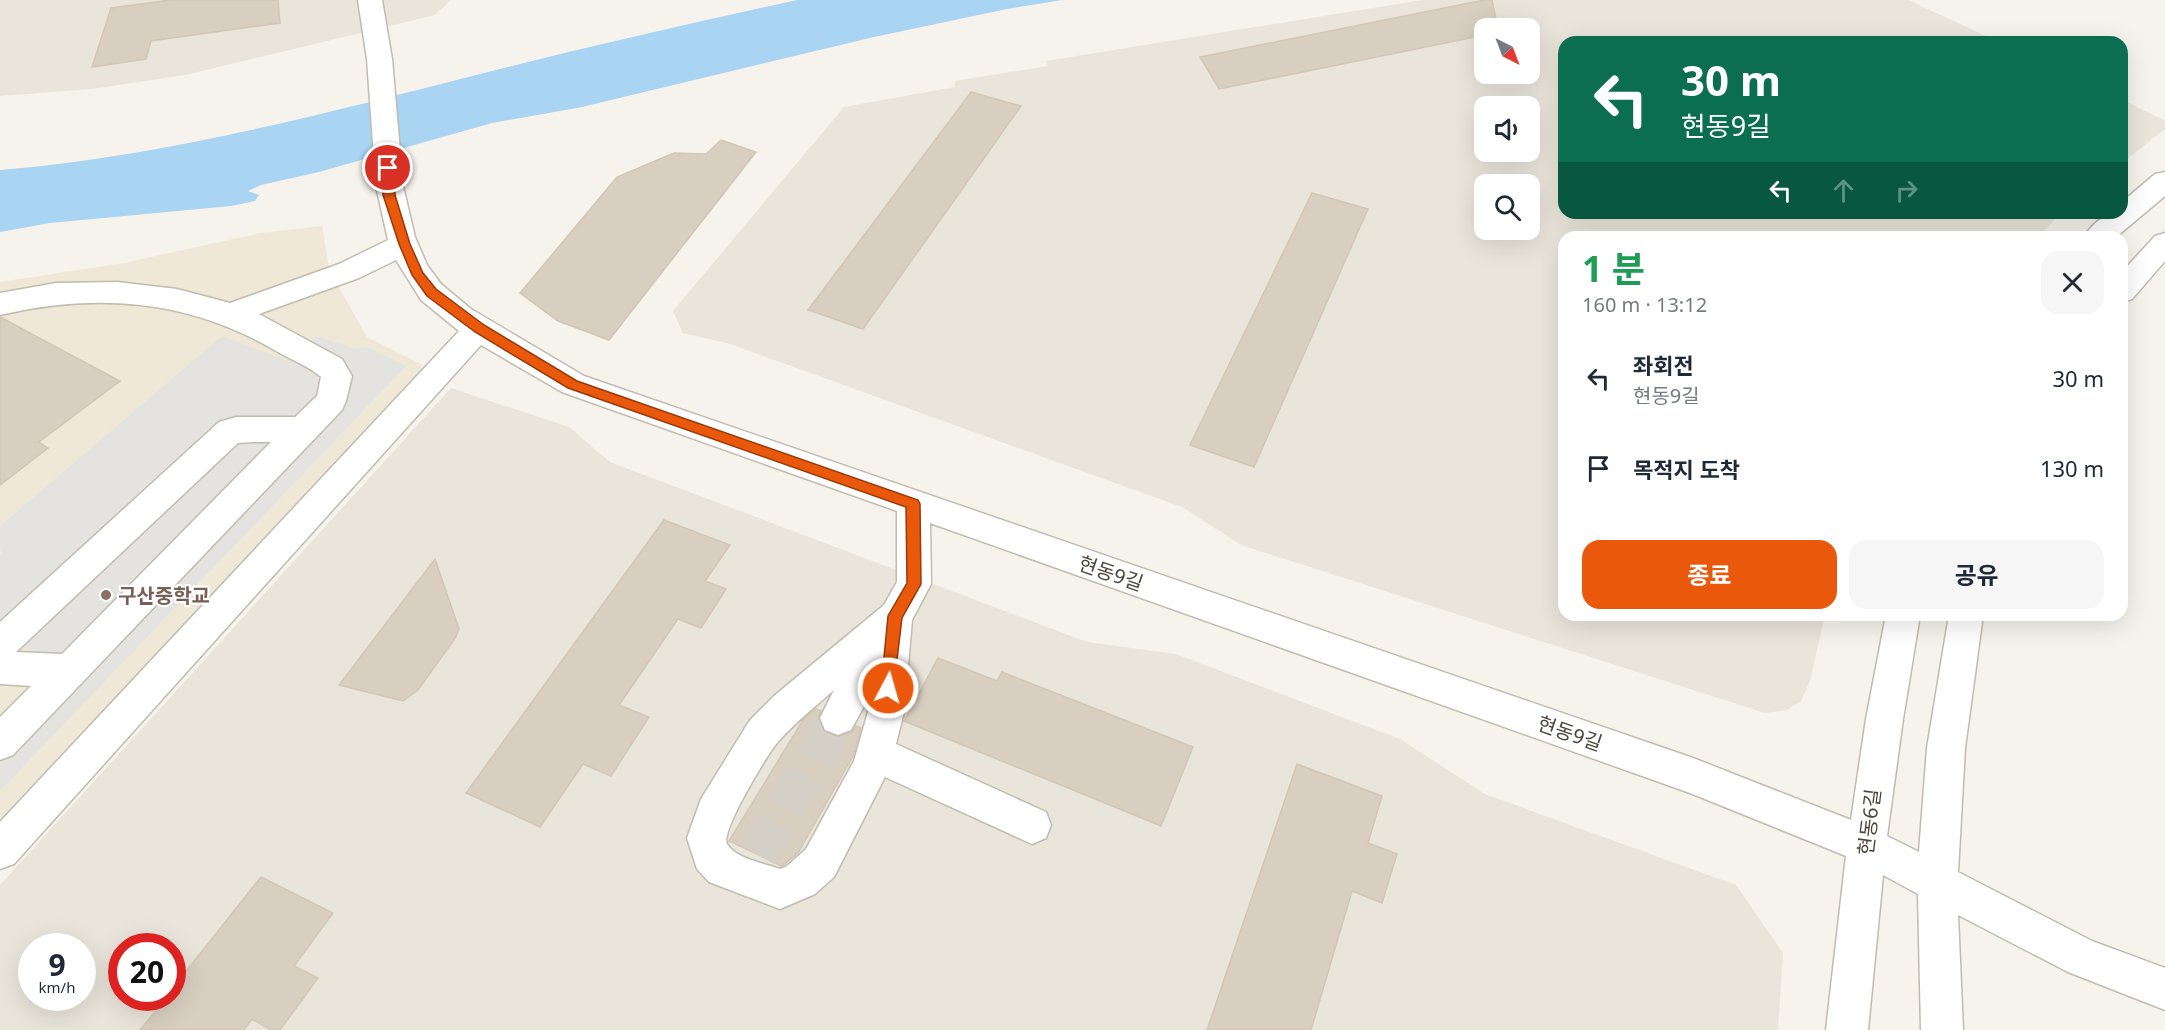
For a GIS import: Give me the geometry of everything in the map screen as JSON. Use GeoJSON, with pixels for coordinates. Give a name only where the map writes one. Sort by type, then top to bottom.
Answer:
{"type":"FeatureCollection","features":[{"type":"Feature","properties":{"kind":"street","name":"현동9길"},"geometry":{"type":"LineString","coordinates":[[370,4],[380,64],[389,195],[418,275],[432,292],[479,328],[573,384],[1693,776],[1865,845],[2082,958],[2165,989]]}},
{"type":"Feature","properties":{"kind":"street"},"geometry":{"type":"LineString","coordinates":[[2128,212],[2165,181]]}},
{"type":"Feature","properties":{"kind":"street"},"geometry":{"type":"LineString","coordinates":[[2105,231],[2120,219]]}},
{"type":"Feature","properties":{"kind":"street"},"geometry":{"type":"LineString","coordinates":[[2128,284],[2165,243]]}},
{"type":"Feature","properties":{"kind":"street"},"geometry":{"type":"LineString","coordinates":[[232,315],[252,305],[349,271],[405,244]]}},
{"type":"Feature","properties":{"kind":"street"},"geometry":{"type":"LineString","coordinates":[[0,304],[26,297],[66,292],[171,299],[232,315],[322,362],[337,376],[331,401],[0,743]]}},
{"type":"Feature","properties":{"kind":"street"},"geometry":{"type":"LineString","coordinates":[[0,850],[479,328]]}},
{"type":"Feature","properties":{"kind":"street"},"geometry":{"type":"LineString","coordinates":[[0,645],[230,431],[237,429],[249,431],[303,430]]}},
{"type":"Feature","properties":{"kind":"street"},"geometry":{"type":"LineString","coordinates":[[838,718],[914,584],[913,504]]}},
{"type":"Feature","properties":{"kind":"street"},"geometry":{"type":"LineString","coordinates":[[895,616],[886,712],[871,766],[820,863],[801,880],[780,889],[723,868],[711,855],[706,838],[715,812],[763,732],[809,688],[895,616]]}},
{"type":"Feature","properties":{"kind":"street","name":"현동6길"},"geometry":{"type":"LineString","coordinates":[[1846,1030],[1865,845],[1885,704],[1903,621]]}},
{"type":"Feature","properties":{"kind":"street"},"geometry":{"type":"LineString","coordinates":[[1942,1030],[1938,884],[1941,816],[1952,688],[1965,621]]}},
{"type":"Feature","properties":{"kind":"street"},"geometry":{"type":"LineString","coordinates":[[0,668],[69,671]]}},
{"type":"Feature","properties":{"kind":"street"},"geometry":{"type":"LineString","coordinates":[[874,753],[1032,825]]}},
{"type":"Feature","properties":{"kind":"shaded area"},"geometry":{"type":"Polygon","coordinates":[[[0,0],[451,0],[435,15],[185,75],[92,89],[0,96],[0,0]]]}},
{"type":"Feature","properties":{"kind":"shaded area"},"geometry":{"type":"Polygon","coordinates":[[[1422,0],[1908,0],[1986,36],[1558,36],[1558,219],[2055,219],[2044,231],[1558,231],[1558,621],[1824,621],[1810,681],[1801,701],[1787,710],[1765,713],[1241,545],[1182,507],[727,343],[683,333],[673,311],[844,107],[955,87],[955,81],[1048,66],[1046,61],[1422,0]]]}},
{"type":"Feature","properties":{"kind":"shaded area"},"geometry":{"type":"Polygon","coordinates":[[[2128,102],[2165,121],[2165,129],[2128,158],[2128,102]]]}},
{"type":"Feature","properties":{"kind":"shaded area","name":"구산중학교"},"geometry":{"type":"Polygon","coordinates":[[[322,226],[329,267],[333,277],[367,337],[425,366],[0,824],[0,282],[124,263],[260,233],[322,226]]]}},
{"type":"Feature","properties":{"kind":"shaded area"},"geometry":{"type":"Polygon","coordinates":[[[222,336],[288,361],[317,336],[356,349],[366,347],[406,366],[0,791],[0,718],[55,662],[0,635],[0,555],[2,552],[0,550],[0,526],[222,336]]]}},
{"type":"Feature","properties":{"kind":"shaded area"},"geometry":{"type":"Polygon","coordinates":[[[451,388],[569,427],[610,462],[1087,642],[1176,654],[1400,739],[1485,794],[1736,885],[1783,953],[1778,1030],[0,1030],[0,885],[451,388]]]}},
{"type":"Feature","properties":{"kind":"water"},"geometry":{"type":"Polygon","coordinates":[[[797,0],[1062,0],[874,37],[582,107],[492,123],[319,172],[261,185],[248,191],[259,195],[255,201],[231,206],[50,223],[0,232],[0,170],[124,155],[246,131],[565,53],[797,0]]]}},
{"type":"Feature","properties":{"kind":"building"},"geometry":{"type":"Polygon","coordinates":[[[170,0],[278,0],[280,23],[151,41],[146,59],[92,67],[111,8],[170,0]]]}},
{"type":"Feature","properties":{"kind":"building"},"geometry":{"type":"Polygon","coordinates":[[[1484,0],[1492,0],[1496,18],[1474,18],[1474,37],[1219,89],[1200,57],[1484,0]]]}},
{"type":"Feature","properties":{"kind":"building"},"geometry":{"type":"Polygon","coordinates":[[[971,92],[1021,106],[863,329],[808,310],[971,92]]]}},
{"type":"Feature","properties":{"kind":"building"},"geometry":{"type":"Polygon","coordinates":[[[721,140],[756,152],[609,340],[558,321],[520,293],[617,177],[674,153],[706,154],[721,140]]]}},
{"type":"Feature","properties":{"kind":"building"},"geometry":{"type":"Polygon","coordinates":[[[1312,193],[1368,209],[1254,467],[1190,445],[1312,193]]]}},
{"type":"Feature","properties":{"kind":"building"},"geometry":{"type":"Polygon","coordinates":[[[0,317],[120,381],[39,442],[48,448],[0,485],[0,317]]]}},
{"type":"Feature","properties":{"kind":"building"},"geometry":{"type":"Polygon","coordinates":[[[664,520],[730,545],[705,581],[726,589],[701,628],[678,619],[619,705],[649,717],[611,776],[583,764],[540,827],[466,793],[664,520]]]}},
{"type":"Feature","properties":{"kind":"building"},"geometry":{"type":"Polygon","coordinates":[[[435,559],[459,629],[456,637],[418,690],[403,701],[339,685],[435,559]]]}},
{"type":"Feature","properties":{"kind":"building"},"geometry":{"type":"Polygon","coordinates":[[[938,658],[997,681],[1002,672],[1193,747],[1161,826],[904,721],[938,658]]]}},
{"type":"Feature","properties":{"kind":"building"},"geometry":{"type":"Polygon","coordinates":[[[816,709],[821,711],[818,719],[824,732],[839,737],[852,732],[856,726],[861,728],[853,756],[798,853],[782,866],[729,841],[803,720],[816,709]]]}},
{"type":"Feature","properties":{"kind":"building"},"geometry":{"type":"Polygon","coordinates":[[[1297,764],[1382,796],[1368,843],[1397,854],[1382,903],[1352,891],[1311,1030],[1207,1030],[1297,764]]]}},
{"type":"Feature","properties":{"kind":"building"},"geometry":{"type":"Polygon","coordinates":[[[261,877],[333,913],[294,966],[318,978],[280,1030],[271,1030],[252,1019],[244,1030],[140,1030],[155,1011],[186,1011],[186,971],[261,877]]]}},
{"type":"Feature","properties":{"kind":"tunnel"},"geometry":{"type":"LineString","coordinates":[[758,855],[838,718]]}},
{"type":"Feature","properties":{"kind":"place","name":"구산중학교"},"geometry":{"type":"Point","coordinates":[106,595]}},
{"type":"Feature","properties":{"kind":"route"},"geometry":{"type":"LineString","coordinates":[[388,168],[389,195],[418,275],[432,292],[456,313],[479,328],[573,384],[913,504],[914,584],[895,616],[888,688]]}}]}
